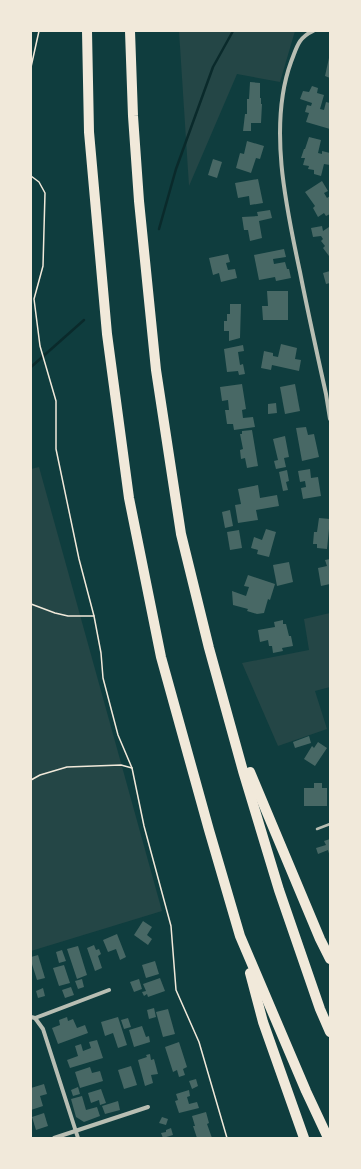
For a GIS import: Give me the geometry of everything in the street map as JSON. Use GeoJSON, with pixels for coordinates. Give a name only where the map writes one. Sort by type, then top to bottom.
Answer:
{"type":"FeatureCollection","features":[{"type":"Feature","properties":{"kind":"highway"},"geometry":{"type":"LineString","coordinates":[[87,31],[89,132],[98,247],[107,334],[130,498],[161,657],[264,1022],[304,1138]]}},
{"type":"Feature","properties":{"kind":"highway"},"geometry":{"type":"LineString","coordinates":[[130,31],[133,116],[139,201],[156,370],[181,534],[209,648],[232,732],[279,890],[320,1009],[330,1032]]}},
{"type":"Feature","properties":{"kind":"highway"},"geometry":{"type":"LineString","coordinates":[[232,732],[320,939],[330,959]]}},
{"type":"Feature","properties":{"kind":"highway"},"geometry":{"type":"LineString","coordinates":[[240,936],[306,1091],[328,1138]]}},
{"type":"Feature","properties":{"kind":"street"},"geometry":{"type":"LineString","coordinates":[[313,31],[299,40],[289,69],[283,93],[280,122],[280,142],[282,167],[293,239],[328,394],[330,419]]}},
{"type":"Feature","properties":{"kind":"street"},"geometry":{"type":"LineString","coordinates":[[78,1138],[43,1029],[33,1018],[108,990]]}},
{"type":"Feature","properties":{"kind":"street"},"geometry":{"type":"LineString","coordinates":[[54,1138],[148,1107]]}},
{"type":"Feature","properties":{"kind":"lane"},"geometry":{"type":"LineString","coordinates":[[317,829],[330,824]]}},
{"type":"Feature","properties":{"kind":"path"},"geometry":{"type":"LineString","coordinates":[[31,67],[39,31]]}},
{"type":"Feature","properties":{"kind":"path"},"geometry":{"type":"LineString","coordinates":[[31,176],[39,182],[45,193],[43,266],[34,299],[40,346],[56,401],[56,450],[79,559],[94,616],[101,653],[103,678],[118,735],[132,768],[144,826],[171,926],[176,990],[199,1042],[227,1138]]}},
{"type":"Feature","properties":{"kind":"path"},"geometry":{"type":"LineString","coordinates":[[31,604],[68,616],[94,616]]}},
{"type":"Feature","properties":{"kind":"path"},"geometry":{"type":"LineString","coordinates":[[31,780],[40,775],[66,767],[121,765],[132,768]]}},
{"type":"Feature","properties":{"kind":"shaded area"},"geometry":{"type":"Polygon","coordinates":[[[179,31],[295,31],[280,82],[237,74],[189,186],[179,31]]]}},
{"type":"Feature","properties":{"kind":"shaded area"},"geometry":{"type":"Polygon","coordinates":[[[39,467],[162,911],[31,951],[31,469],[39,467]]]}},
{"type":"Feature","properties":{"kind":"shaded area"},"geometry":{"type":"Polygon","coordinates":[[[330,613],[330,687],[315,691],[327,729],[278,746],[242,663],[309,650],[304,619],[330,613]]]}},
{"type":"Feature","properties":{"kind":"building"},"geometry":{"type":"Polygon","coordinates":[[[330,58],[330,78],[325,76],[330,58]]]}},
{"type":"Feature","properties":{"kind":"building"},"geometry":{"type":"Polygon","coordinates":[[[250,82],[260,83],[260,98],[262,104],[261,123],[251,123],[251,131],[243,131],[245,114],[247,114],[247,99],[249,99],[250,82]]]}},
{"type":"Feature","properties":{"kind":"building"},"geometry":{"type":"Polygon","coordinates":[[[312,86],[318,88],[317,93],[324,95],[320,109],[324,110],[326,102],[330,103],[330,129],[306,122],[309,113],[305,112],[307,105],[311,106],[312,103],[300,99],[303,91],[309,92],[312,86]]]}},
{"type":"Feature","properties":{"kind":"building"},"geometry":{"type":"Polygon","coordinates":[[[309,137],[321,140],[318,153],[322,154],[322,151],[330,153],[330,165],[324,164],[321,176],[314,174],[314,170],[308,169],[309,166],[303,165],[305,158],[301,158],[309,137]]]}},
{"type":"Feature","properties":{"kind":"building"},"geometry":{"type":"Polygon","coordinates":[[[247,141],[264,146],[260,159],[256,158],[251,173],[236,168],[240,153],[244,154],[247,141]]]}},
{"type":"Feature","properties":{"kind":"building"},"geometry":{"type":"Polygon","coordinates":[[[213,159],[222,162],[217,178],[208,175],[213,159]]]}},
{"type":"Feature","properties":{"kind":"building"},"geometry":{"type":"Polygon","coordinates":[[[258,179],[263,203],[250,205],[249,196],[238,198],[235,183],[258,179]]]}},
{"type":"Feature","properties":{"kind":"building"},"geometry":{"type":"Polygon","coordinates":[[[322,181],[328,191],[324,193],[327,198],[330,196],[330,214],[326,216],[324,213],[318,217],[313,208],[315,206],[305,192],[322,181]]]}},
{"type":"Feature","properties":{"kind":"building"},"geometry":{"type":"Polygon","coordinates":[[[270,210],[272,218],[259,221],[262,238],[250,241],[248,230],[244,230],[242,217],[258,216],[257,212],[270,210]]]}},
{"type":"Feature","properties":{"kind":"building"},"geometry":{"type":"Polygon","coordinates":[[[322,226],[323,231],[329,227],[330,228],[329,256],[323,248],[325,246],[321,241],[323,239],[321,236],[313,237],[311,228],[322,226]]]}},
{"type":"Feature","properties":{"kind":"building"},"geometry":{"type":"Polygon","coordinates":[[[284,249],[286,257],[273,259],[274,264],[285,262],[287,269],[289,269],[291,278],[276,281],[275,277],[259,280],[254,255],[284,249]]]}},
{"type":"Feature","properties":{"kind":"building"},"geometry":{"type":"Polygon","coordinates":[[[228,254],[230,262],[226,263],[228,270],[235,269],[237,278],[221,282],[219,273],[213,275],[209,258],[228,254]]]}},
{"type":"Feature","properties":{"kind":"building"},"geometry":{"type":"Polygon","coordinates":[[[330,271],[330,283],[326,284],[323,273],[330,271]]]}},
{"type":"Feature","properties":{"kind":"building"},"geometry":{"type":"Polygon","coordinates":[[[267,291],[288,291],[288,320],[263,320],[262,306],[268,306],[267,291]]]}},
{"type":"Feature","properties":{"kind":"building"},"geometry":{"type":"Polygon","coordinates":[[[230,304],[241,304],[240,338],[229,341],[229,331],[224,331],[224,321],[227,321],[227,314],[230,314],[230,304]]]}},
{"type":"Feature","properties":{"kind":"building"},"geometry":{"type":"Polygon","coordinates":[[[281,344],[297,348],[295,359],[301,360],[299,371],[272,365],[271,370],[261,368],[264,351],[273,353],[273,356],[278,357],[281,344]]]}},
{"type":"Feature","properties":{"kind":"building"},"geometry":{"type":"Polygon","coordinates":[[[243,345],[244,351],[238,352],[240,365],[243,364],[245,374],[239,375],[238,371],[227,372],[224,349],[243,345]]]}},
{"type":"Feature","properties":{"kind":"building"},"geometry":{"type":"Polygon","coordinates":[[[242,384],[246,409],[242,410],[243,418],[253,417],[255,427],[234,430],[233,424],[227,424],[225,410],[229,410],[228,400],[222,401],[220,387],[242,384]]]}},
{"type":"Feature","properties":{"kind":"building"},"geometry":{"type":"Polygon","coordinates":[[[295,384],[300,411],[285,414],[280,387],[295,384]]]}},
{"type":"Feature","properties":{"kind":"building"},"geometry":{"type":"Polygon","coordinates":[[[276,403],[277,413],[268,414],[268,404],[276,403]]]}},
{"type":"Feature","properties":{"kind":"building"},"geometry":{"type":"Polygon","coordinates":[[[306,427],[308,435],[314,434],[319,457],[302,461],[296,428],[306,427]]]}},
{"type":"Feature","properties":{"kind":"building"},"geometry":{"type":"Polygon","coordinates":[[[252,430],[258,466],[247,468],[245,458],[241,459],[240,450],[243,449],[240,434],[242,434],[242,431],[252,430]]]}},
{"type":"Feature","properties":{"kind":"building"},"geometry":{"type":"Polygon","coordinates":[[[285,436],[289,457],[284,458],[286,467],[276,469],[274,461],[278,460],[273,439],[285,436]]]}},
{"type":"Feature","properties":{"kind":"building"},"geometry":{"type":"Polygon","coordinates":[[[310,469],[311,478],[318,477],[321,496],[303,499],[301,488],[306,487],[305,481],[300,482],[298,471],[310,469]]]}},
{"type":"Feature","properties":{"kind":"building"},"geometry":{"type":"Polygon","coordinates":[[[287,470],[289,481],[286,482],[288,490],[283,491],[279,472],[287,470]]]}},
{"type":"Feature","properties":{"kind":"building"},"geometry":{"type":"Polygon","coordinates":[[[258,485],[260,498],[277,495],[279,506],[256,510],[258,520],[238,523],[235,505],[241,504],[238,489],[258,485]]]}},
{"type":"Feature","properties":{"kind":"building"},"geometry":{"type":"Polygon","coordinates":[[[230,510],[233,526],[225,528],[222,512],[230,510]]]}},
{"type":"Feature","properties":{"kind":"building"},"geometry":{"type":"Polygon","coordinates":[[[319,518],[330,519],[327,549],[317,548],[317,544],[313,544],[314,532],[317,532],[319,518]]]}},
{"type":"Feature","properties":{"kind":"building"},"geometry":{"type":"Polygon","coordinates":[[[266,529],[276,532],[269,557],[257,554],[258,550],[251,548],[254,537],[262,540],[266,529]]]}},
{"type":"Feature","properties":{"kind":"building"},"geometry":{"type":"Polygon","coordinates":[[[239,530],[242,548],[230,550],[227,532],[239,530]]]}},
{"type":"Feature","properties":{"kind":"building"},"geometry":{"type":"Polygon","coordinates":[[[330,559],[330,584],[321,586],[318,568],[327,566],[325,560],[330,559]]]}},
{"type":"Feature","properties":{"kind":"building"},"geometry":{"type":"Polygon","coordinates":[[[289,562],[293,582],[277,586],[273,565],[289,562]]]}},
{"type":"Feature","properties":{"kind":"building"},"geometry":{"type":"Polygon","coordinates":[[[248,575],[275,584],[270,600],[268,599],[264,613],[257,614],[247,611],[248,609],[233,605],[232,591],[246,596],[249,587],[244,586],[248,575]]]}},
{"type":"Feature","properties":{"kind":"building"},"geometry":{"type":"Polygon","coordinates":[[[283,620],[283,624],[286,624],[289,636],[291,636],[293,646],[282,648],[283,651],[273,653],[272,646],[269,646],[268,640],[260,642],[258,630],[275,627],[274,622],[283,620]]]}},
{"type":"Feature","properties":{"kind":"building"},"geometry":{"type":"Polygon","coordinates":[[[309,736],[311,743],[295,748],[293,742],[309,736]]]}},
{"type":"Feature","properties":{"kind":"building"},"geometry":{"type":"Polygon","coordinates":[[[318,742],[327,748],[315,766],[304,759],[312,746],[314,748],[318,742]]]}},
{"type":"Feature","properties":{"kind":"building"},"geometry":{"type":"Polygon","coordinates":[[[314,783],[322,783],[322,788],[327,788],[327,806],[304,806],[304,788],[314,788],[314,783]]]}},
{"type":"Feature","properties":{"kind":"building"},"geometry":{"type":"Polygon","coordinates":[[[330,839],[330,857],[328,850],[318,854],[316,848],[326,845],[324,841],[330,839]]]}},
{"type":"Feature","properties":{"kind":"building"},"geometry":{"type":"Polygon","coordinates":[[[143,921],[152,927],[147,935],[152,939],[148,945],[134,935],[143,921]]]}},
{"type":"Feature","properties":{"kind":"building"},"geometry":{"type":"Polygon","coordinates":[[[117,934],[126,957],[120,960],[116,949],[108,952],[103,940],[117,934]]]}},
{"type":"Feature","properties":{"kind":"building"},"geometry":{"type":"Polygon","coordinates":[[[94,945],[96,950],[99,949],[101,954],[98,956],[102,968],[95,971],[87,948],[94,945]]]}},
{"type":"Feature","properties":{"kind":"building"},"geometry":{"type":"Polygon","coordinates":[[[78,946],[87,975],[77,979],[67,949],[78,946]]]}},
{"type":"Feature","properties":{"kind":"building"},"geometry":{"type":"Polygon","coordinates":[[[62,950],[66,961],[59,963],[56,952],[62,950]]]}},
{"type":"Feature","properties":{"kind":"building"},"geometry":{"type":"Polygon","coordinates":[[[38,955],[45,978],[37,980],[31,957],[38,955]]]}},
{"type":"Feature","properties":{"kind":"building"},"geometry":{"type":"Polygon","coordinates":[[[155,961],[159,974],[146,978],[142,965],[155,961]]]}},
{"type":"Feature","properties":{"kind":"building"},"geometry":{"type":"Polygon","coordinates":[[[64,965],[70,983],[59,986],[53,968],[64,965]]]}},
{"type":"Feature","properties":{"kind":"building"},"geometry":{"type":"Polygon","coordinates":[[[160,978],[165,991],[148,997],[147,994],[144,996],[142,992],[146,991],[143,984],[160,978]]]}},
{"type":"Feature","properties":{"kind":"building"},"geometry":{"type":"Polygon","coordinates":[[[82,979],[84,987],[78,989],[75,981],[82,979]]]}},
{"type":"Feature","properties":{"kind":"building"},"geometry":{"type":"Polygon","coordinates":[[[139,979],[142,989],[134,992],[130,982],[139,979]]]}},
{"type":"Feature","properties":{"kind":"building"},"geometry":{"type":"Polygon","coordinates":[[[71,987],[74,995],[65,998],[62,990],[71,987]]]}},
{"type":"Feature","properties":{"kind":"building"},"geometry":{"type":"Polygon","coordinates":[[[43,988],[45,996],[38,998],[36,991],[43,988]]]}},
{"type":"Feature","properties":{"kind":"building"},"geometry":{"type":"Polygon","coordinates":[[[154,1008],[156,1017],[149,1019],[147,1010],[154,1008]]]}},
{"type":"Feature","properties":{"kind":"building"},"geometry":{"type":"Polygon","coordinates":[[[168,1009],[175,1034],[163,1037],[156,1012],[168,1009]]]}},
{"type":"Feature","properties":{"kind":"building"},"geometry":{"type":"Polygon","coordinates":[[[67,1017],[68,1021],[73,1019],[77,1028],[85,1025],[88,1033],[58,1044],[52,1028],[60,1025],[59,1020],[67,1017]]]}},
{"type":"Feature","properties":{"kind":"building"},"geometry":{"type":"Polygon","coordinates":[[[118,1017],[127,1045],[118,1048],[113,1033],[105,1036],[101,1022],[118,1017]]]}},
{"type":"Feature","properties":{"kind":"building"},"geometry":{"type":"Polygon","coordinates":[[[128,1018],[131,1027],[124,1029],[121,1020],[128,1018]]]}},
{"type":"Feature","properties":{"kind":"building"},"geometry":{"type":"Polygon","coordinates":[[[142,1026],[146,1037],[149,1036],[150,1042],[134,1047],[129,1030],[142,1026]]]}},
{"type":"Feature","properties":{"kind":"building"},"geometry":{"type":"Polygon","coordinates":[[[97,1040],[103,1058],[70,1068],[67,1060],[78,1056],[75,1046],[81,1044],[83,1051],[91,1048],[89,1042],[97,1040]]]}},
{"type":"Feature","properties":{"kind":"building"},"geometry":{"type":"Polygon","coordinates":[[[179,1042],[187,1067],[183,1069],[185,1075],[179,1077],[177,1070],[173,1072],[165,1047],[179,1042]]]}},
{"type":"Feature","properties":{"kind":"building"},"geometry":{"type":"Polygon","coordinates":[[[150,1054],[151,1060],[154,1059],[158,1074],[151,1075],[153,1083],[145,1086],[138,1060],[147,1057],[146,1055],[150,1054]]]}},
{"type":"Feature","properties":{"kind":"building"},"geometry":{"type":"Polygon","coordinates":[[[131,1066],[137,1085],[124,1089],[118,1070],[131,1066]]]}},
{"type":"Feature","properties":{"kind":"building"},"geometry":{"type":"Polygon","coordinates":[[[90,1067],[92,1073],[100,1071],[103,1081],[80,1088],[75,1072],[90,1067]]]}},
{"type":"Feature","properties":{"kind":"building"},"geometry":{"type":"Polygon","coordinates":[[[196,1079],[198,1086],[192,1089],[189,1081],[196,1079]]]}},
{"type":"Feature","properties":{"kind":"building"},"geometry":{"type":"Polygon","coordinates":[[[44,1084],[47,1094],[40,1096],[43,1106],[31,1110],[31,1088],[44,1084]]]}},
{"type":"Feature","properties":{"kind":"building"},"geometry":{"type":"Polygon","coordinates":[[[78,1087],[80,1094],[73,1096],[71,1090],[78,1087]]]}},
{"type":"Feature","properties":{"kind":"building"},"geometry":{"type":"Polygon","coordinates":[[[101,1089],[106,1103],[100,1105],[99,1100],[91,1103],[88,1093],[101,1089]]]}},
{"type":"Feature","properties":{"kind":"building"},"geometry":{"type":"Polygon","coordinates":[[[189,1090],[190,1096],[187,1097],[189,1104],[197,1102],[199,1108],[179,1113],[175,1101],[178,1100],[176,1094],[189,1090]]]}},
{"type":"Feature","properties":{"kind":"building"},"geometry":{"type":"Polygon","coordinates":[[[82,1096],[86,1110],[97,1107],[100,1116],[84,1122],[76,1117],[71,1099],[82,1096]]]}},
{"type":"Feature","properties":{"kind":"building"},"geometry":{"type":"Polygon","coordinates":[[[118,1101],[120,1110],[105,1114],[102,1106],[118,1101]]]}},
{"type":"Feature","properties":{"kind":"building"},"geometry":{"type":"Polygon","coordinates":[[[206,1112],[209,1123],[207,1124],[212,1138],[197,1138],[193,1126],[195,1126],[192,1116],[206,1112]]]}},
{"type":"Feature","properties":{"kind":"building"},"geometry":{"type":"Polygon","coordinates":[[[44,1113],[48,1126],[36,1130],[32,1117],[44,1113]]]}},
{"type":"Feature","properties":{"kind":"building"},"geometry":{"type":"Polygon","coordinates":[[[162,1117],[168,1119],[166,1125],[159,1123],[162,1117]]]}},
{"type":"Feature","properties":{"kind":"building"},"geometry":{"type":"Polygon","coordinates":[[[171,1128],[173,1135],[163,1138],[161,1133],[166,1132],[166,1130],[171,1128]]]}},
{"type":"Feature","properties":{"kind":"waterway"},"geometry":{"type":"LineString","coordinates":[[159,229],[176,169],[213,67],[233,31]]}},
{"type":"Feature","properties":{"kind":"waterway"},"geometry":{"type":"LineString","coordinates":[[31,367],[84,320]]}}]}
